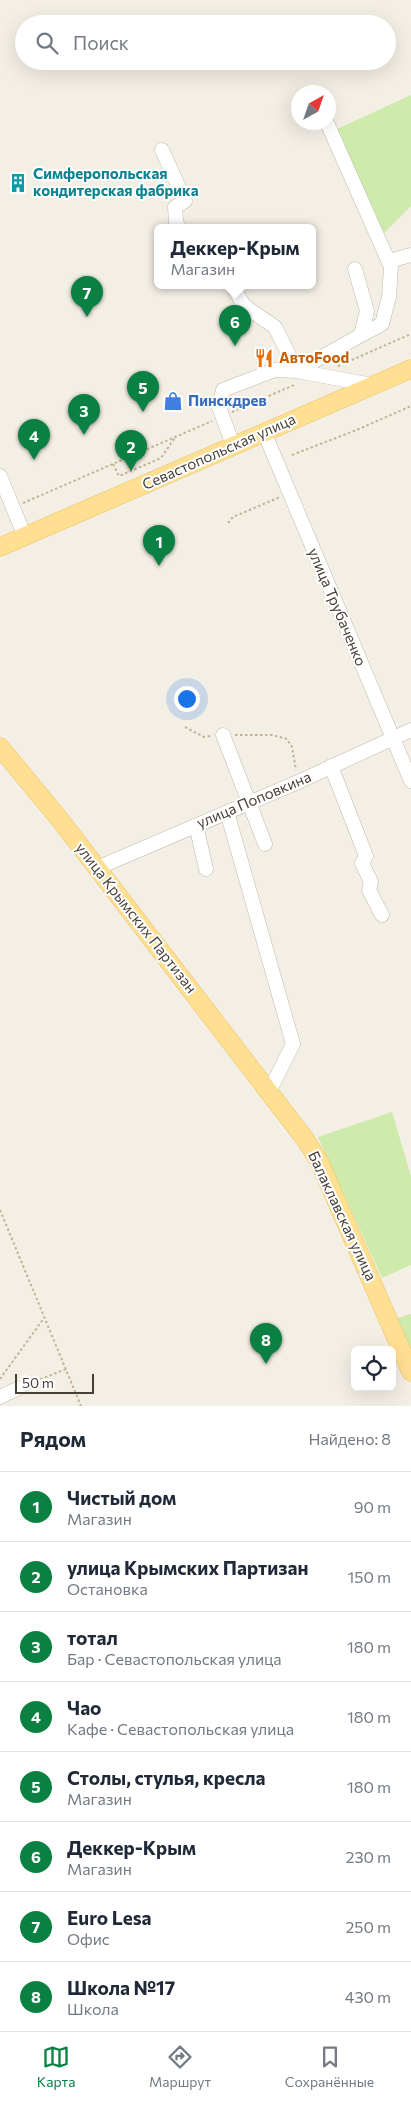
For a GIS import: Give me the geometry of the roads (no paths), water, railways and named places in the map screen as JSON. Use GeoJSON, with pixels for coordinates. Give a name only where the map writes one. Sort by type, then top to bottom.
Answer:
{"type":"FeatureCollection","features":[{"type":"Feature","properties":{"kind":"main road","name":"Севастопольская улица"},"geometry":{"type":"LineString","coordinates":[[0,548],[411,369]]}},
{"type":"Feature","properties":{"kind":"main road","name":"улица Крымских Партизан"},"geometry":{"type":"LineString","coordinates":[[0,746],[269,1092]]}},
{"type":"Feature","properties":{"kind":"main road","name":"Балаклавская улица"},"geometry":{"type":"LineString","coordinates":[[269,1092],[305,1139],[319,1161],[411,1372]]}},
{"type":"Feature","properties":{"kind":"street"},"geometry":{"type":"LineString","coordinates":[[296,378],[310,365],[382,324],[389,297],[391,267],[389,261],[330,130]]}},
{"type":"Feature","properties":{"kind":"street"},"geometry":{"type":"LineString","coordinates":[[162,150],[185,201],[175,207],[177,224]]}},
{"type":"Feature","properties":{"kind":"street"},"geometry":{"type":"LineString","coordinates":[[389,261],[411,255]]}},
{"type":"Feature","properties":{"kind":"street"},"geometry":{"type":"LineString","coordinates":[[355,269],[367,311],[361,335]]}},
{"type":"Feature","properties":{"kind":"street"},"geometry":{"type":"LineString","coordinates":[[234,289],[243,304],[275,327],[296,378]]}},
{"type":"Feature","properties":{"kind":"street"},"geometry":{"type":"LineString","coordinates":[[233,446],[219,407],[223,390],[275,370],[296,378],[372,385]]}},
{"type":"Feature","properties":{"kind":"street","name":"улица Трубаченко"},"geometry":{"type":"LineString","coordinates":[[264,432],[411,782]]}},
{"type":"Feature","properties":{"kind":"street"},"geometry":{"type":"LineString","coordinates":[[0,476],[25,537]]}},
{"type":"Feature","properties":{"kind":"street","name":"улица Поповкина"},"geometry":{"type":"LineString","coordinates":[[96,868],[298,782],[411,730]]}},
{"type":"Feature","properties":{"kind":"street"},"geometry":{"type":"LineString","coordinates":[[223,735],[265,844]]}},
{"type":"Feature","properties":{"kind":"street"},"geometry":{"type":"LineString","coordinates":[[331,766],[366,856],[362,863],[371,882],[368,890],[382,915]]}},
{"type":"Feature","properties":{"kind":"street"},"geometry":{"type":"LineString","coordinates":[[226,812],[293,1044],[269,1092]]}},
{"type":"Feature","properties":{"kind":"street"},"geometry":{"type":"LineString","coordinates":[[196,825],[206,869]]}},
{"type":"Feature","properties":{"kind":"street"},"geometry":{"type":"LineString","coordinates":[[0,1397],[19,1388]]}},
{"type":"Feature","properties":{"kind":"place","name":"Симферопольская кондитерская фабрика"},"geometry":{"type":"Point","coordinates":[18,183]}},
{"type":"Feature","properties":{"kind":"place","name":"Euro Lesa"},"geometry":{"type":"Point","coordinates":[87,317]}},
{"type":"Feature","properties":{"kind":"place","name":"Деккер-Крым"},"geometry":{"type":"Point","coordinates":[235,346]}},
{"type":"Feature","properties":{"kind":"place","name":"АвтоFood"},"geometry":{"type":"Point","coordinates":[264,358]}},
{"type":"Feature","properties":{"kind":"place","name":"Пинскдрев"},"geometry":{"type":"Point","coordinates":[173,401]}},
{"type":"Feature","properties":{"kind":"place","name":"Столы, стулья, кресла"},"geometry":{"type":"Point","coordinates":[143,412]}},
{"type":"Feature","properties":{"kind":"place","name":"тотал"},"geometry":{"type":"Point","coordinates":[84,435]}},
{"type":"Feature","properties":{"kind":"place","name":"Чао"},"geometry":{"type":"Point","coordinates":[34,460]}},
{"type":"Feature","properties":{"kind":"place","name":"улица Крымских Партизан"},"geometry":{"type":"Point","coordinates":[131,471]}},
{"type":"Feature","properties":{"kind":"place","name":"Чистый дом"},"geometry":{"type":"Point","coordinates":[159,566]}},
{"type":"Feature","properties":{"kind":"place","name":"Школа №17"},"geometry":{"type":"Point","coordinates":[266,1364]}}]}
